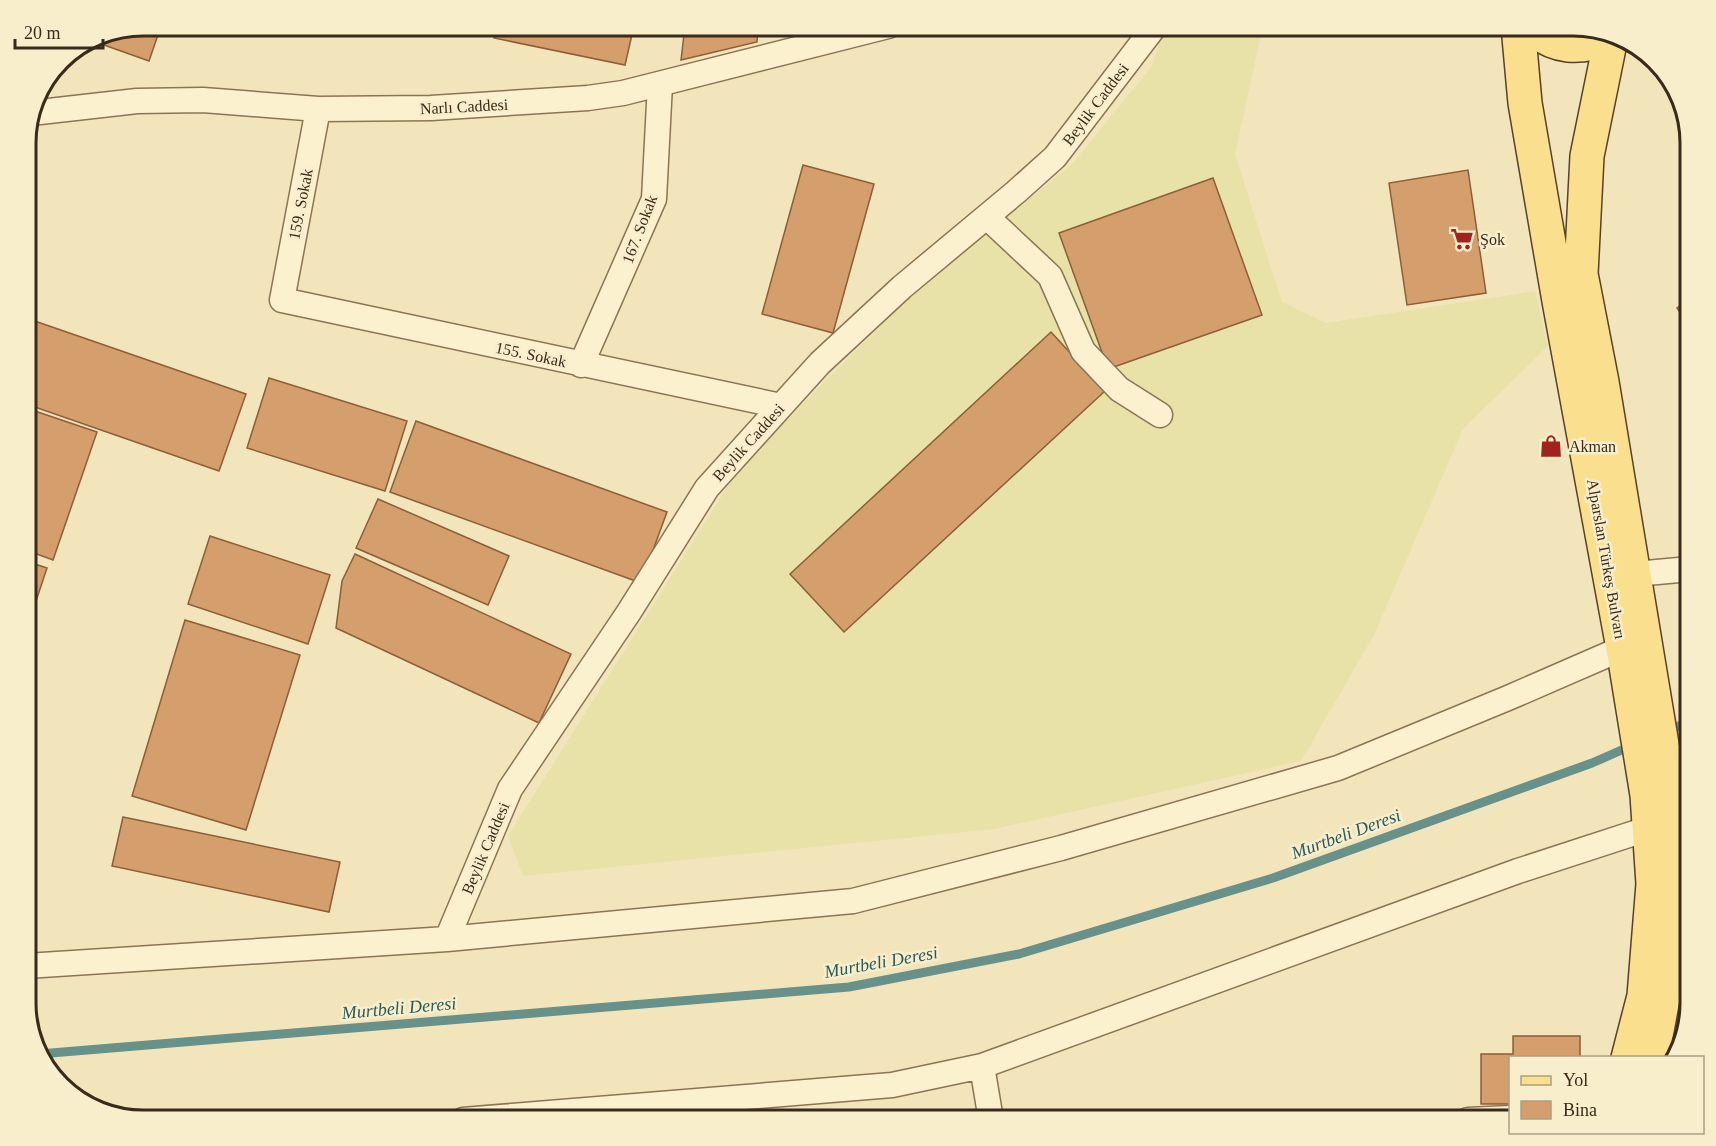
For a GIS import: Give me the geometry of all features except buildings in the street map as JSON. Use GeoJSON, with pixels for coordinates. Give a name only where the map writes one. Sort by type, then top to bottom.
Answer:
{"type":"FeatureCollection","features":[{"type":"Feature","properties":{"kind":"main road","name":"Alparslan Türkeş Bulvarı"},"geometry":{"type":"LineString","coordinates":[[1519,36],[1527,114],[1559,301],[1634,641],[1666,808],[1680,951],[1653,1056]]}},
{"type":"Feature","properties":{"kind":"main road"},"geometry":{"type":"LineString","coordinates":[[1543,36],[1548,40],[1569,46],[1591,45],[1602,41]]}},
{"type":"Feature","properties":{"kind":"main road","name":"Alparslan Türkeş Bulvarı"},"geometry":{"type":"LineString","coordinates":[[1610,43],[1587,156],[1581,274],[1635,574],[1634,641]]}},
{"type":"Feature","properties":{"kind":"main road","name":"Alparslan Türkeş Bulvarı"},"geometry":{"type":"LineString","coordinates":[[1629,1056],[1644,996],[1653,884],[1666,808]]}},
{"type":"Feature","properties":{"kind":"street","name":"Narlı Caddesi"},"geometry":{"type":"LineString","coordinates":[[41,112],[159,100],[203,100],[318,109],[431,108],[588,98],[623,93],[849,36]]}},
{"type":"Feature","properties":{"kind":"street","name":"Beylik Caddesi"},"geometry":{"type":"LineString","coordinates":[[447,939],[510,789],[629,612],[707,488],[820,363],[902,287],[987,217],[1054,157],[1147,36]]}},
{"type":"Feature","properties":{"kind":"street","name":"167. Sokak"},"geometry":{"type":"LineString","coordinates":[[581,365],[654,199],[660,84]]}},
{"type":"Feature","properties":{"kind":"street","name":"159. Sokak"},"geometry":{"type":"LineString","coordinates":[[282,300],[318,109]]}},
{"type":"Feature","properties":{"kind":"street"},"geometry":{"type":"LineString","coordinates":[[987,217],[1050,276],[1083,351],[1119,389],[1160,415]]}},
{"type":"Feature","properties":{"kind":"street","name":"155. Sokak"},"geometry":{"type":"LineString","coordinates":[[282,300],[781,406]]}},
{"type":"Feature","properties":{"kind":"street"},"geometry":{"type":"LineString","coordinates":[[1635,574],[1680,570]]}},
{"type":"Feature","properties":{"kind":"street"},"geometry":{"type":"LineString","coordinates":[[36,965],[447,939],[853,901],[1061,848],[1338,768],[1508,698],[1634,641]]}},
{"type":"Feature","properties":{"kind":"street"},"geometry":{"type":"LineString","coordinates":[[586,1110],[892,1085],[981,1066],[1518,871],[1666,808]]}},
{"type":"Feature","properties":{"kind":"street"},"geometry":{"type":"LineString","coordinates":[[981,1066],[989,1110]]}},
{"type":"Feature","properties":{"kind":"shaded area"},"geometry":{"type":"Polygon","coordinates":[[[1161,36],[1261,36],[1235,154],[1282,302],[1326,323],[1535,291],[1548,346],[1463,429],[1374,635],[1301,761],[994,829],[523,876],[508,836],[739,468],[912,294],[1072,164],[1152,66],[1161,36]]]}},
{"type":"Feature","properties":{"kind":"waterway","name":"Murtbeli Deresi"},"geometry":{"type":"LineString","coordinates":[[1665,732],[1680,725]]}},
{"type":"Feature","properties":{"kind":"waterway","name":"Murtbeli Deresi"},"geometry":{"type":"LineString","coordinates":[[49,1053],[849,987],[1019,954],[1273,878],[1592,763],[1633,745]]}},
{"type":"Feature","properties":{"kind":"place","name":"Şok"},"geometry":{"type":"Point","coordinates":[1462,239]}},
{"type":"Feature","properties":{"kind":"place","name":"Akman"},"geometry":{"type":"Point","coordinates":[1551,446]}}]}
